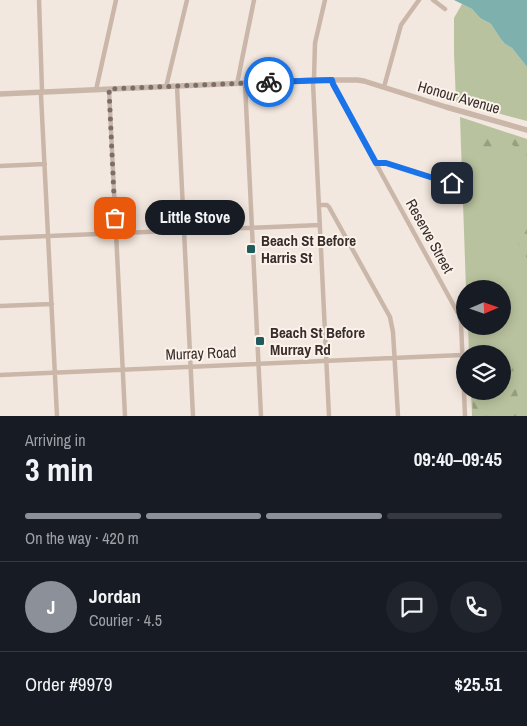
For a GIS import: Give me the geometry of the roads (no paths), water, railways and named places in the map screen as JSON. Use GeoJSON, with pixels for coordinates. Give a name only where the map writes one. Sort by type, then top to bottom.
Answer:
{"type":"FeatureCollection","features":[{"type":"Feature","properties":{"kind":"street"},"geometry":{"type":"LineString","coordinates":[[39,0],[57,416]]}},
{"type":"Feature","properties":{"kind":"street"},"geometry":{"type":"LineString","coordinates":[[96,90],[116,0]]}},
{"type":"Feature","properties":{"kind":"street"},"geometry":{"type":"LineString","coordinates":[[166,87],[187,0]]}},
{"type":"Feature","properties":{"kind":"street"},"geometry":{"type":"LineString","coordinates":[[237,84],[254,0]]}},
{"type":"Feature","properties":{"kind":"street"},"geometry":{"type":"LineString","coordinates":[[325,0],[315,43],[313,83],[329,416]]}},
{"type":"Feature","properties":{"kind":"street"},"geometry":{"type":"LineString","coordinates":[[384,87],[401,24],[419,0]]}},
{"type":"Feature","properties":{"kind":"street"},"geometry":{"type":"LineString","coordinates":[[433,0],[445,9]]}},
{"type":"Feature","properties":{"kind":"street","name":"Honour Avenue"},"geometry":{"type":"LineString","coordinates":[[0,94],[314,80],[357,80],[527,130]]}},
{"type":"Feature","properties":{"kind":"street","name":"Reserve Street"},"geometry":{"type":"LineString","coordinates":[[332,80],[459,315],[462,345]]}},
{"type":"Feature","properties":{"kind":"street"},"geometry":{"type":"LineString","coordinates":[[245,83],[261,416]]}},
{"type":"Feature","properties":{"kind":"street"},"geometry":{"type":"LineString","coordinates":[[177,86],[194,416]]}},
{"type":"Feature","properties":{"kind":"street"},"geometry":{"type":"LineString","coordinates":[[109,89],[125,416]]}},
{"type":"Feature","properties":{"kind":"street"},"geometry":{"type":"LineString","coordinates":[[376,163],[386,163],[452,183]]}},
{"type":"Feature","properties":{"kind":"street"},"geometry":{"type":"LineString","coordinates":[[0,166],[45,164]]}},
{"type":"Feature","properties":{"kind":"street"},"geometry":{"type":"LineString","coordinates":[[319,204],[327,205],[329,208],[390,318],[393,332],[398,416]]}},
{"type":"Feature","properties":{"kind":"street"},"geometry":{"type":"LineString","coordinates":[[0,238],[320,225]]}},
{"type":"Feature","properties":{"kind":"street"},"geometry":{"type":"LineString","coordinates":[[0,306],[52,304]]}},
{"type":"Feature","properties":{"kind":"street","name":"Murray Road"},"geometry":{"type":"LineString","coordinates":[[0,374],[456,355]]}},
{"type":"Feature","properties":{"kind":"street","name":"Reserve Street"},"geometry":{"type":"LineString","coordinates":[[464,400],[465,416]]}},
{"type":"Feature","properties":{"kind":"water"},"geometry":{"type":"Polygon","coordinates":[[[454,0],[527,0],[527,67],[512,48],[505,44],[491,24],[480,18],[472,9],[454,0]]]}},
{"type":"Feature","properties":{"kind":"place","name":"Little Stove"},"geometry":{"type":"Point","coordinates":[115,218]}},
{"type":"Feature","properties":{"kind":"place","name":"Beach St Before Harris St"},"geometry":{"type":"Point","coordinates":[251,249]}},
{"type":"Feature","properties":{"kind":"place","name":"Beach St Before Murray Rd"},"geometry":{"type":"Point","coordinates":[260,341]}}]}
